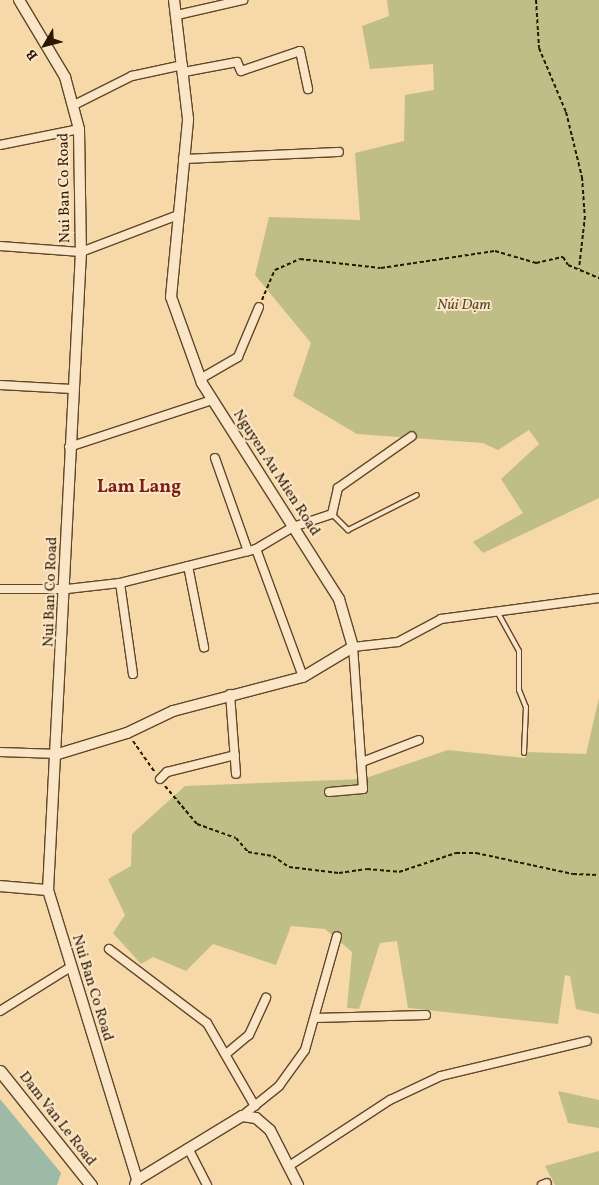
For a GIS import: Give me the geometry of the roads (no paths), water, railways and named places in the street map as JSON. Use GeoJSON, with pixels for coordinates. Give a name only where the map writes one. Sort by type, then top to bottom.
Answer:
{"type":"FeatureCollection","features":[{"type":"Feature","properties":{"kind":"main road","name":"Dam Van Le Road"},"geometry":{"type":"LineString","coordinates":[[0,1071],[91,1185]]}},
{"type":"Feature","properties":{"kind":"street","name":"Nui Ban Co Road"},"geometry":{"type":"LineString","coordinates":[[19,0],[53,54],[76,104],[79,130],[81,252],[69,447],[67,589],[48,890],[68,968],[136,1183]]}},
{"type":"Feature","properties":{"kind":"street","name":"Nguyen Au Mien Road"},"geometry":{"type":"LineString","coordinates":[[174,0],[184,69],[188,118],[171,297],[200,379],[339,599],[353,647]]}},
{"type":"Feature","properties":{"kind":"street"},"geometry":{"type":"LineString","coordinates":[[177,15],[243,0]]}},
{"type":"Feature","properties":{"kind":"street"},"geometry":{"type":"LineString","coordinates":[[76,104],[132,76],[237,62],[241,71],[300,51],[308,89]]}},
{"type":"Feature","properties":{"kind":"street"},"geometry":{"type":"LineString","coordinates":[[0,145],[79,130]]}},
{"type":"Feature","properties":{"kind":"street"},"geometry":{"type":"LineString","coordinates":[[183,159],[339,152]]}},
{"type":"Feature","properties":{"kind":"street"},"geometry":{"type":"LineString","coordinates":[[0,246],[81,252],[178,215]]}},
{"type":"Feature","properties":{"kind":"street"},"geometry":{"type":"LineString","coordinates":[[200,379],[238,357],[259,307]]}},
{"type":"Feature","properties":{"kind":"street"},"geometry":{"type":"LineString","coordinates":[[0,386],[72,389]]}},
{"type":"Feature","properties":{"kind":"street"},"geometry":{"type":"LineString","coordinates":[[69,447],[212,400]]}},
{"type":"Feature","properties":{"kind":"street"},"geometry":{"type":"LineString","coordinates":[[0,588],[67,589],[120,582],[252,550],[293,527],[332,514],[338,488],[412,436]]}},
{"type":"Feature","properties":{"kind":"street"},"geometry":{"type":"LineString","coordinates":[[215,458],[303,677]]}},
{"type":"Feature","properties":{"kind":"street"},"geometry":{"type":"LineString","coordinates":[[188,566],[204,648]]}},
{"type":"Feature","properties":{"kind":"street"},"geometry":{"type":"LineString","coordinates":[[120,582],[133,674]]}},
{"type":"Feature","properties":{"kind":"street"},"geometry":{"type":"LineString","coordinates":[[0,752],[58,754],[127,732],[173,711],[230,694],[303,677],[353,647],[398,642],[441,619],[599,598]]}},
{"type":"Feature","properties":{"kind":"street"},"geometry":{"type":"LineString","coordinates":[[328,792],[364,789],[353,647]]}},
{"type":"Feature","properties":{"kind":"street"},"geometry":{"type":"LineString","coordinates":[[230,694],[236,774]]}},
{"type":"Feature","properties":{"kind":"street"},"geometry":{"type":"LineString","coordinates":[[362,762],[419,740]]}},
{"type":"Feature","properties":{"kind":"street"},"geometry":{"type":"LineString","coordinates":[[160,779],[167,772],[235,755]]}},
{"type":"Feature","properties":{"kind":"street"},"geometry":{"type":"LineString","coordinates":[[0,886],[48,890]]}},
{"type":"Feature","properties":{"kind":"street"},"geometry":{"type":"LineString","coordinates":[[136,1183],[188,1148],[242,1116],[279,1086],[305,1050],[337,936]]}},
{"type":"Feature","properties":{"kind":"street"},"geometry":{"type":"LineString","coordinates":[[109,948],[207,1023],[254,1106]]}},
{"type":"Feature","properties":{"kind":"street"},"geometry":{"type":"LineString","coordinates":[[0,1011],[68,968]]}},
{"type":"Feature","properties":{"kind":"street"},"geometry":{"type":"LineString","coordinates":[[226,1054],[249,1035],[266,998]]}},
{"type":"Feature","properties":{"kind":"street"},"geometry":{"type":"LineString","coordinates":[[315,1018],[426,1015]]}},
{"type":"Feature","properties":{"kind":"street"},"geometry":{"type":"LineString","coordinates":[[288,1166],[390,1100],[441,1076],[588,1041]]}},
{"type":"Feature","properties":{"kind":"street"},"geometry":{"type":"LineString","coordinates":[[242,1116],[256,1118],[270,1130],[298,1185]]}},
{"type":"Feature","properties":{"kind":"street"},"geometry":{"type":"LineString","coordinates":[[188,1148],[207,1185]]}},
{"type":"Feature","properties":{"kind":"lane"},"geometry":{"type":"LineString","coordinates":[[332,514],[348,530],[417,494]]}},
{"type":"Feature","properties":{"kind":"lane"},"geometry":{"type":"LineString","coordinates":[[498,612],[519,651],[519,690],[526,707],[524,753]]}},
{"type":"Feature","properties":{"kind":"district","name":"Lam Lang"},"geometry":{"type":"Point","coordinates":[139,488]}},
{"type":"Feature","properties":{"kind":"park label","name":"Núi Dạm"},"geometry":{"type":"Point","coordinates":[464,306]}}]}
